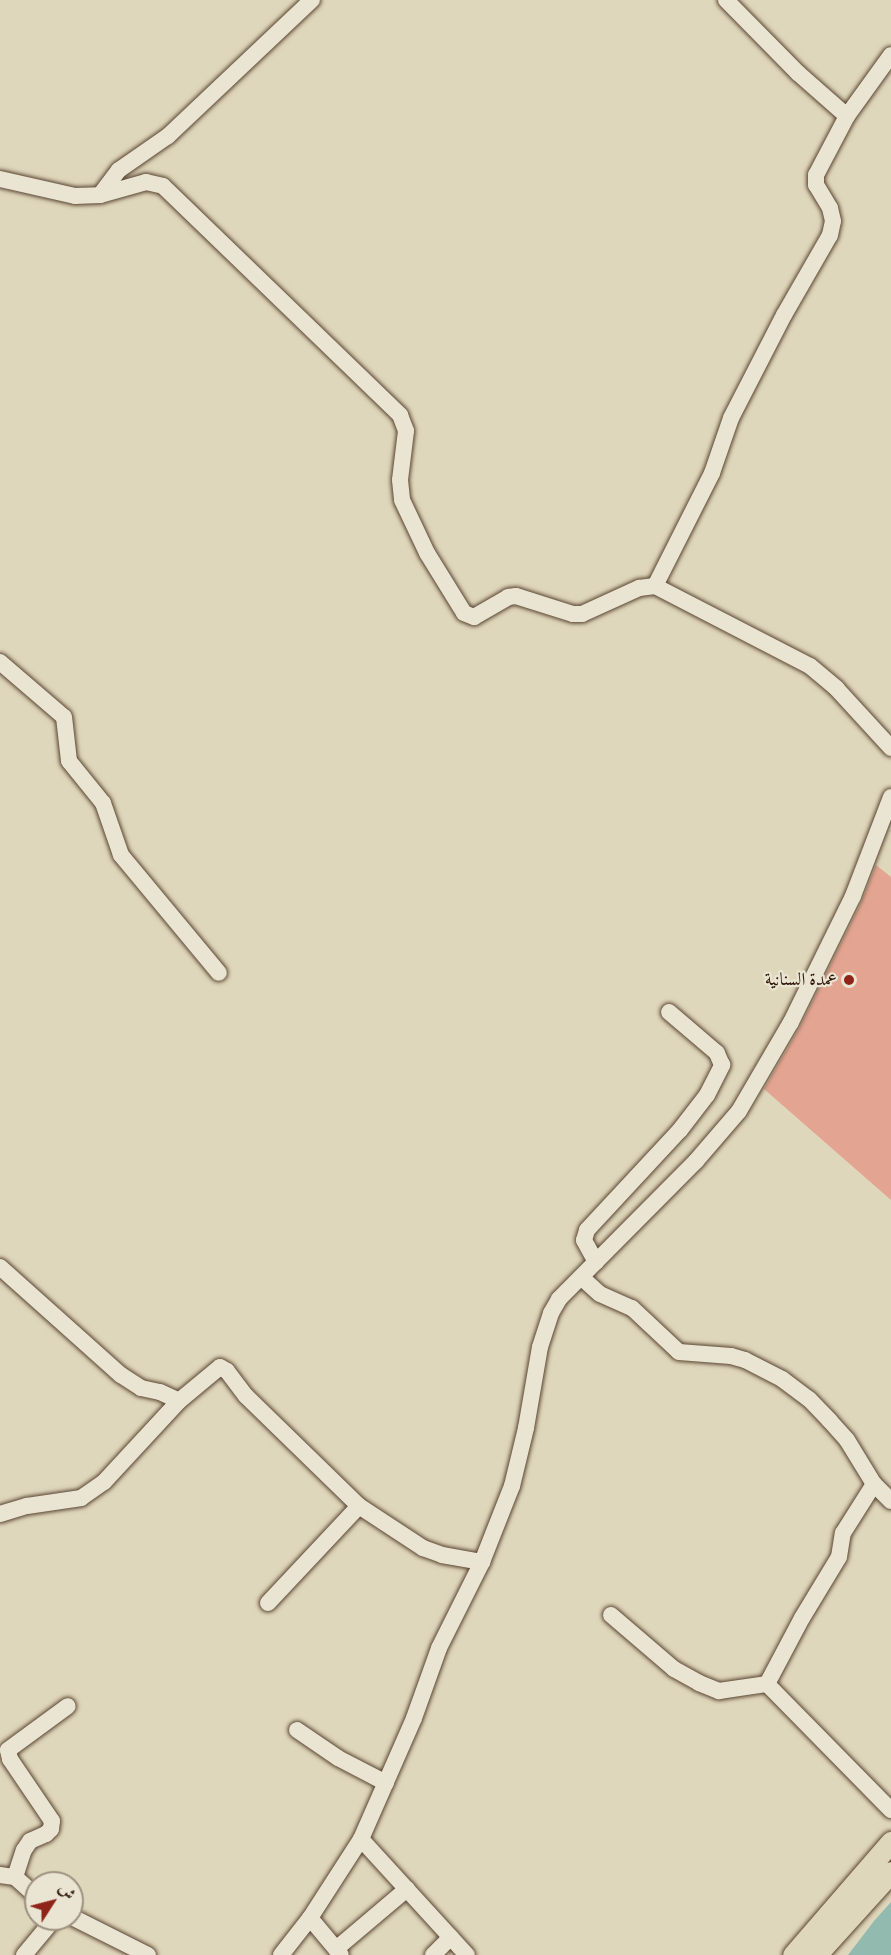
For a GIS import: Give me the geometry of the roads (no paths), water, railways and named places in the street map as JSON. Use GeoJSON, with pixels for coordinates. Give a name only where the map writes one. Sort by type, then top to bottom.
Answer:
{"type":"FeatureCollection","features":[{"type":"Feature","properties":{"kind":"main road"},"geometry":{"type":"LineString","coordinates":[[793,1955],[891,1842]]}},
{"type":"Feature","properties":{"kind":"main road"},"geometry":{"type":"LineString","coordinates":[[816,1955],[891,1872]]}},
{"type":"Feature","properties":{"kind":"street"},"geometry":{"type":"LineString","coordinates":[[99,195],[119,170],[168,136],[312,0]]}},
{"type":"Feature","properties":{"kind":"street"},"geometry":{"type":"LineString","coordinates":[[726,0],[798,73],[847,116]]}},
{"type":"Feature","properties":{"kind":"street"},"geometry":{"type":"LineString","coordinates":[[655,586],[712,474],[731,418],[784,315],[830,235],[833,221],[830,208],[816,185],[816,175],[847,116],[891,55]]}},
{"type":"Feature","properties":{"kind":"street"},"geometry":{"type":"LineString","coordinates":[[0,179],[75,196],[99,195],[146,182],[163,186],[400,415],[406,431],[400,480],[402,500],[427,553],[464,613],[474,617],[508,597],[516,596],[573,614],[582,614],[639,588],[655,586],[810,666],[837,689],[891,748]]}},
{"type":"Feature","properties":{"kind":"street"},"geometry":{"type":"LineString","coordinates":[[0,662],[64,717],[69,761],[103,804],[121,855],[219,974]]}},
{"type":"Feature","properties":{"kind":"street"},"geometry":{"type":"LineString","coordinates":[[281,1955],[310,1918],[361,1839],[414,1718],[439,1648],[482,1562],[512,1486],[545,1328],[559,1299],[696,1161],[739,1111],[791,1022],[853,896],[891,797]]}},
{"type":"Feature","properties":{"kind":"street"},"geometry":{"type":"LineString","coordinates":[[596,1262],[584,1240],[587,1230],[681,1130],[707,1095],[722,1065],[717,1053],[669,1012]]}},
{"type":"Feature","properties":{"kind":"street"},"geometry":{"type":"LineString","coordinates":[[0,1267],[121,1375],[141,1388],[160,1392],[179,1401]]}},
{"type":"Feature","properties":{"kind":"street"},"geometry":{"type":"LineString","coordinates":[[581,1277],[600,1294],[632,1308],[680,1352],[731,1356],[745,1360],[782,1379],[809,1400],[836,1428],[874,1484],[891,1501]]}},
{"type":"Feature","properties":{"kind":"street"},"geometry":{"type":"LineString","coordinates":[[0,1515],[27,1506],[81,1498],[104,1482],[179,1401],[217,1368],[223,1368],[246,1396],[359,1506],[423,1548],[442,1555],[482,1562]]}},
{"type":"Feature","properties":{"kind":"street"},"geometry":{"type":"LineString","coordinates":[[767,1684],[802,1618],[839,1557],[843,1533],[874,1484]]}},
{"type":"Feature","properties":{"kind":"street"},"geometry":{"type":"LineString","coordinates":[[268,1603],[359,1506]]}},
{"type":"Feature","properties":{"kind":"street"},"geometry":{"type":"LineString","coordinates":[[611,1615],[674,1669],[699,1683],[720,1691],[767,1684]]}},
{"type":"Feature","properties":{"kind":"street"},"geometry":{"type":"LineString","coordinates":[[767,1684],[891,1810]]}},
{"type":"Feature","properties":{"kind":"street"},"geometry":{"type":"LineString","coordinates":[[24,1887],[8,1876],[30,1841],[46,1834],[51,1828],[52,1821],[10,1759],[8,1750],[68,1706]]}},
{"type":"Feature","properties":{"kind":"street"},"geometry":{"type":"LineString","coordinates":[[297,1730],[338,1758],[386,1783]]}},
{"type":"Feature","properties":{"kind":"street"},"geometry":{"type":"LineString","coordinates":[[361,1839],[467,1955]]}},
{"type":"Feature","properties":{"kind":"street"},"geometry":{"type":"LineString","coordinates":[[310,1918],[338,1952],[407,1889]]}},
{"type":"Feature","properties":{"kind":"street"},"geometry":{"type":"LineString","coordinates":[[84,1923],[148,1955]]}},
{"type":"Feature","properties":{"kind":"street"},"geometry":{"type":"LineString","coordinates":[[24,1955],[43,1931]]}},
{"type":"Feature","properties":{"kind":"street"},"geometry":{"type":"LineString","coordinates":[[433,1955],[451,1937]]}},
{"type":"Feature","properties":{"kind":"water"},"geometry":{"type":"Polygon","coordinates":[[[891,1902],[891,1955],[848,1955],[874,1921],[891,1902]]]}},
{"type":"Feature","properties":{"kind":"place","name":"عمدة السنانية"},"geometry":{"type":"Point","coordinates":[849,980]}}]}
